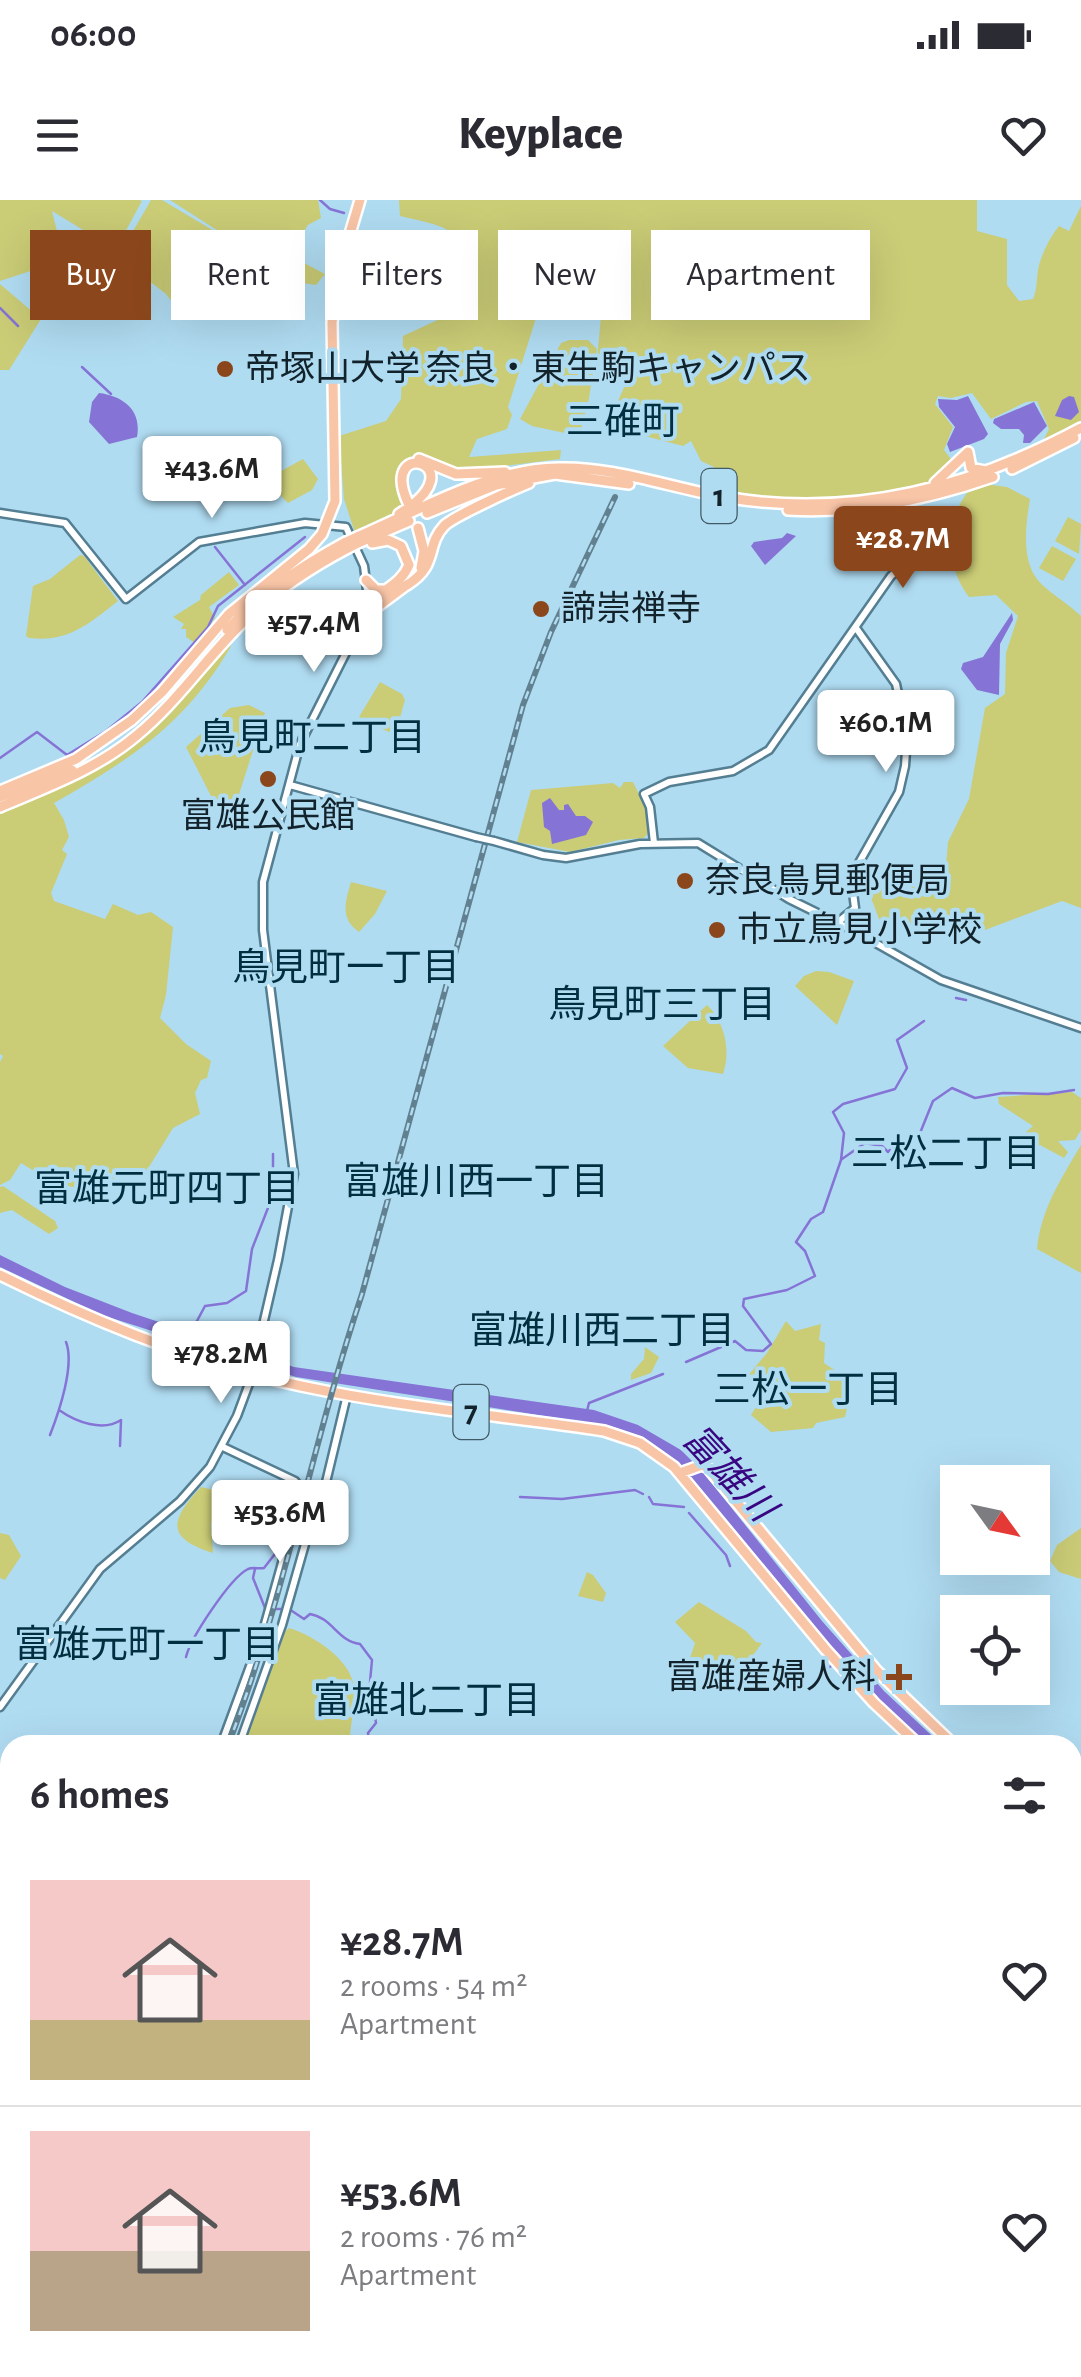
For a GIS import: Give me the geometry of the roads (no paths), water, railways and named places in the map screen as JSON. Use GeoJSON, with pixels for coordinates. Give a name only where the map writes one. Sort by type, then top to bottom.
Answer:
{"type":"FeatureCollection","features":[{"type":"Feature","properties":{"kind":"main road"},"geometry":{"type":"LineString","coordinates":[[0,794],[76,759],[132,720],[162,692],[229,614],[308,549],[328,523],[335,501],[332,322],[346,247],[360,200]]}},
{"type":"Feature","properties":{"kind":"main road","name":"1"},"geometry":{"type":"LineString","coordinates":[[0,806],[62,781],[126,744],[169,706],[237,624],[315,567],[486,481],[560,467],[730,498],[792,504],[846,503],[920,492],[994,470],[1079,434]]}},
{"type":"Feature","properties":{"kind":"main road","name":"1"},"geometry":{"type":"LineString","coordinates":[[360,542],[496,485],[555,474],[766,508],[874,506],[920,498],[989,478],[1079,434]]}},
{"type":"Feature","properties":{"kind":"main road"},"geometry":{"type":"LineString","coordinates":[[920,492],[943,478],[968,452],[970,468],[994,470]]}},
{"type":"Feature","properties":{"kind":"main road"},"geometry":{"type":"LineString","coordinates":[[360,542],[421,500],[432,479],[424,465],[415,462],[402,474],[407,506],[398,481],[404,463],[409,460],[422,460],[456,474],[526,472]]}},
{"type":"Feature","properties":{"kind":"main road"},"geometry":{"type":"LineString","coordinates":[[368,607],[378,607],[428,566],[437,535],[450,520],[532,482],[592,477]]}},
{"type":"Feature","properties":{"kind":"main road"},"geometry":{"type":"LineString","coordinates":[[366,580],[376,590],[403,584],[420,572],[424,560],[416,528]]}},
{"type":"Feature","properties":{"kind":"main road"},"geometry":{"type":"LineString","coordinates":[[360,542],[388,540],[402,546],[409,564],[403,584]]}},
{"type":"Feature","properties":{"kind":"main road","name":"1"},"geometry":{"type":"LineString","coordinates":[[0,794],[68,772],[112,748],[148,718],[268,592],[314,560],[348,548]]}},
{"type":"Feature","properties":{"kind":"main road","name":"7"},"geometry":{"type":"LineString","coordinates":[[0,1275],[94,1320],[251,1374],[347,1394],[604,1431],[640,1443],[682,1472],[826,1650],[908,1735]]}},
{"type":"Feature","properties":{"kind":"main road"},"geometry":{"type":"LineString","coordinates":[[682,1472],[702,1465],[710,1471],[876,1670],[944,1735]]}},
{"type":"Feature","properties":{"kind":"street"},"geometry":{"type":"LineString","coordinates":[[0,513],[66,523],[126,599],[200,542],[288,525],[328,523],[346,528],[366,580],[368,607],[307,726],[265,873],[261,908],[294,1151],[294,1189],[251,1374],[210,1467],[180,1501],[117,1552],[92,1578],[0,1707]]}},
{"type":"Feature","properties":{"kind":"street"},"geometry":{"type":"LineString","coordinates":[[654,843],[650,807],[644,794],[669,782],[733,771],[768,750],[896,570],[933,539]]}},
{"type":"Feature","properties":{"kind":"street"},"geometry":{"type":"LineString","coordinates":[[837,923],[855,908],[851,877],[889,813],[905,766],[907,736],[896,684],[856,628]]}},
{"type":"Feature","properties":{"kind":"street"},"geometry":{"type":"LineString","coordinates":[[290,785],[543,856],[566,858],[654,843],[707,846],[789,900],[942,980],[1081,1028]]}},
{"type":"Feature","properties":{"kind":"street"},"geometry":{"type":"LineString","coordinates":[[243,1735],[320,1503],[347,1394]]}},
{"type":"Feature","properties":{"kind":"street"},"geometry":{"type":"LineString","coordinates":[[222,1447],[294,1481],[302,1491],[262,1631],[225,1735]]}},
{"type":"Feature","properties":{"kind":"waterway"},"geometry":{"type":"LineString","coordinates":[[320,200],[330,209],[344,213]]}},
{"type":"Feature","properties":{"kind":"waterway"},"geometry":{"type":"LineString","coordinates":[[0,308],[18,326]]}},
{"type":"Feature","properties":{"kind":"waterway"},"geometry":{"type":"LineString","coordinates":[[82,367],[111,394]]}},
{"type":"Feature","properties":{"kind":"waterway"},"geometry":{"type":"LineString","coordinates":[[0,758],[37,732],[67,755],[106,731],[142,702],[208,627],[218,606],[305,537]]}},
{"type":"Feature","properties":{"kind":"waterway"},"geometry":{"type":"LineString","coordinates":[[215,547],[245,585]]}},
{"type":"Feature","properties":{"kind":"waterway"},"geometry":{"type":"LineString","coordinates":[[956,998],[966,1000]]}},
{"type":"Feature","properties":{"kind":"waterway"},"geometry":{"type":"LineString","coordinates":[[686,1362],[735,1341],[746,1350],[763,1351],[771,1344],[743,1306],[744,1299],[787,1290],[815,1276],[805,1251],[796,1242],[811,1219],[823,1212],[841,1160],[844,1133],[833,1112],[843,1104],[895,1089],[907,1068],[897,1040],[924,1021]]}},
{"type":"Feature","properties":{"kind":"waterway"},"geometry":{"type":"LineString","coordinates":[[842,1159],[865,1143],[882,1146],[888,1152],[895,1144],[918,1138],[933,1101],[952,1088],[975,1098],[1074,1090]]}},
{"type":"Feature","properties":{"kind":"waterway"},"geometry":{"type":"LineString","coordinates":[[190,1334],[205,1306],[227,1303],[246,1291],[252,1249],[273,1195],[273,1154]]}},
{"type":"Feature","properties":{"kind":"waterway"},"geometry":{"type":"LineString","coordinates":[[50,1435],[67,1375],[66,1342]]}},
{"type":"Feature","properties":{"kind":"waterway"},"geometry":{"type":"LineString","coordinates":[[587,1411],[589,1403],[663,1374]]}},
{"type":"Feature","properties":{"kind":"waterway"},"geometry":{"type":"LineString","coordinates":[[59,1410],[90,1424],[114,1424],[121,1420],[120,1446]]}},
{"type":"Feature","properties":{"kind":"waterway"},"geometry":{"type":"LineString","coordinates":[[520,1497],[562,1499],[635,1490],[643,1494]]}},
{"type":"Feature","properties":{"kind":"waterway"},"geometry":{"type":"LineString","coordinates":[[649,1497],[653,1504],[684,1507]]}},
{"type":"Feature","properties":{"kind":"waterway"},"geometry":{"type":"LineString","coordinates":[[689,1513],[726,1555],[730,1566]]}},
{"type":"Feature","properties":{"kind":"waterway"},"geometry":{"type":"LineString","coordinates":[[186,1657],[222,1596],[248,1569],[264,1568],[278,1550],[285,1530]]}},
{"type":"Feature","properties":{"kind":"waterway"},"geometry":{"type":"LineString","coordinates":[[255,1569],[253,1578],[265,1608]]}},
{"type":"Feature","properties":{"kind":"waterway"},"geometry":{"type":"LineString","coordinates":[[273,1609],[289,1609],[304,1619],[310,1614],[318,1616],[346,1639],[360,1644],[372,1660],[370,1682],[376,1723],[368,1735]]}},
{"type":"Feature","properties":{"kind":"waterway"},"geometry":{"type":"LineString","coordinates":[[815,1678],[831,1666]]}},
{"type":"Feature","properties":{"kind":"railway"},"geometry":{"type":"LineString","coordinates":[[232,1735],[282,1577],[523,705],[551,632],[615,497]]}},
{"type":"Feature","properties":{"kind":"place","name":"帝塚山大学 奈良・東生駒キャンパス"},"geometry":{"type":"Point","coordinates":[225,369]}},
{"type":"Feature","properties":{"kind":"place","name":"諦崇禅寺"},"geometry":{"type":"Point","coordinates":[541,609]}},
{"type":"Feature","properties":{"kind":"place","name":"富雄公民館"},"geometry":{"type":"Point","coordinates":[268,779]}},
{"type":"Feature","properties":{"kind":"place","name":"奈良鳥見郵便局"},"geometry":{"type":"Point","coordinates":[685,881]}},
{"type":"Feature","properties":{"kind":"place","name":"市立鳥見小学校"},"geometry":{"type":"Point","coordinates":[717,930]}},
{"type":"Feature","properties":{"kind":"place","name":"富雄産婦人科"},"geometry":{"type":"Point","coordinates":[899,1677]}},
{"type":"Feature","properties":{"kind":"district","name":"三碓町"},"geometry":{"type":"Point","coordinates":[623,423]}},
{"type":"Feature","properties":{"kind":"district","name":"鳥見町二丁目"},"geometry":{"type":"Point","coordinates":[312,739]}},
{"type":"Feature","properties":{"kind":"district","name":"鳥見町一丁目"},"geometry":{"type":"Point","coordinates":[346,969]}},
{"type":"Feature","properties":{"kind":"district","name":"鳥見町三丁目"},"geometry":{"type":"Point","coordinates":[662,1006]}},
{"type":"Feature","properties":{"kind":"district","name":"三松二丁目"},"geometry":{"type":"Point","coordinates":[946,1155]}},
{"type":"Feature","properties":{"kind":"district","name":"富雄川西一丁目"},"geometry":{"type":"Point","coordinates":[476,1183]}},
{"type":"Feature","properties":{"kind":"district","name":"富雄元町四丁目"},"geometry":{"type":"Point","coordinates":[167,1190]}},
{"type":"Feature","properties":{"kind":"district","name":"富雄川西二丁目"},"geometry":{"type":"Point","coordinates":[602,1332]}},
{"type":"Feature","properties":{"kind":"district","name":"三松一丁目"},"geometry":{"type":"Point","coordinates":[808,1391]}},
{"type":"Feature","properties":{"kind":"district","name":"富雄元町一丁目"},"geometry":{"type":"Point","coordinates":[147,1646]}},
{"type":"Feature","properties":{"kind":"district","name":"富雄北二丁目"},"geometry":{"type":"Point","coordinates":[427,1702]}},
{"type":"Feature","properties":{"kind":"water label","name":"富雄川"},"geometry":{"type":"Point","coordinates":[728,1474]}}]}
